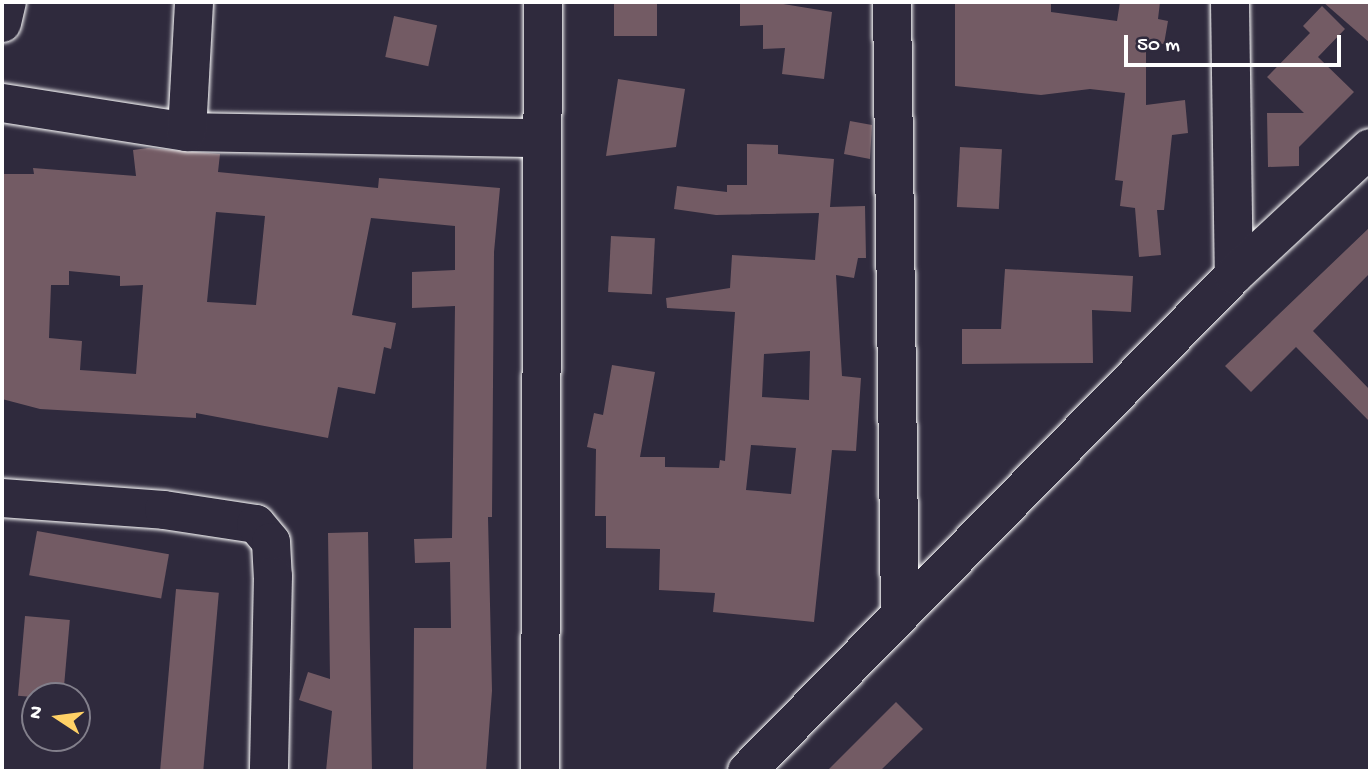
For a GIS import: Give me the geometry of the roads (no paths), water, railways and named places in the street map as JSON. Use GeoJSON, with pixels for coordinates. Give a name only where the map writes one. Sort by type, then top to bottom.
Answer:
{"type":"FeatureCollection","features":[{"type":"Feature","properties":{"kind":"street"},"geometry":{"type":"LineString","coordinates":[[2,23],[7,2]]}},
{"type":"Feature","properties":{"kind":"street"},"geometry":{"type":"LineString","coordinates":[[187,132],[194,2]]}},
{"type":"Feature","properties":{"kind":"street"},"geometry":{"type":"LineString","coordinates":[[540,771],[539,138],[542,2]]}},
{"type":"Feature","properties":{"kind":"street"},"geometry":{"type":"LineString","coordinates":[[892,2],[900,612]]}},
{"type":"Feature","properties":{"kind":"street"},"geometry":{"type":"LineString","coordinates":[[1230,2],[1234,275]]}},
{"type":"Feature","properties":{"kind":"street"},"geometry":{"type":"LineString","coordinates":[[2,103],[187,132],[539,138]]}},
{"type":"Feature","properties":{"kind":"street"},"geometry":{"type":"LineString","coordinates":[[747,771],[900,612],[1234,275],[1370,148]]}},
{"type":"Feature","properties":{"kind":"street"},"geometry":{"type":"LineString","coordinates":[[2,498],[164,510],[256,524],[271,542],[273,576],[270,771]]}}]}
